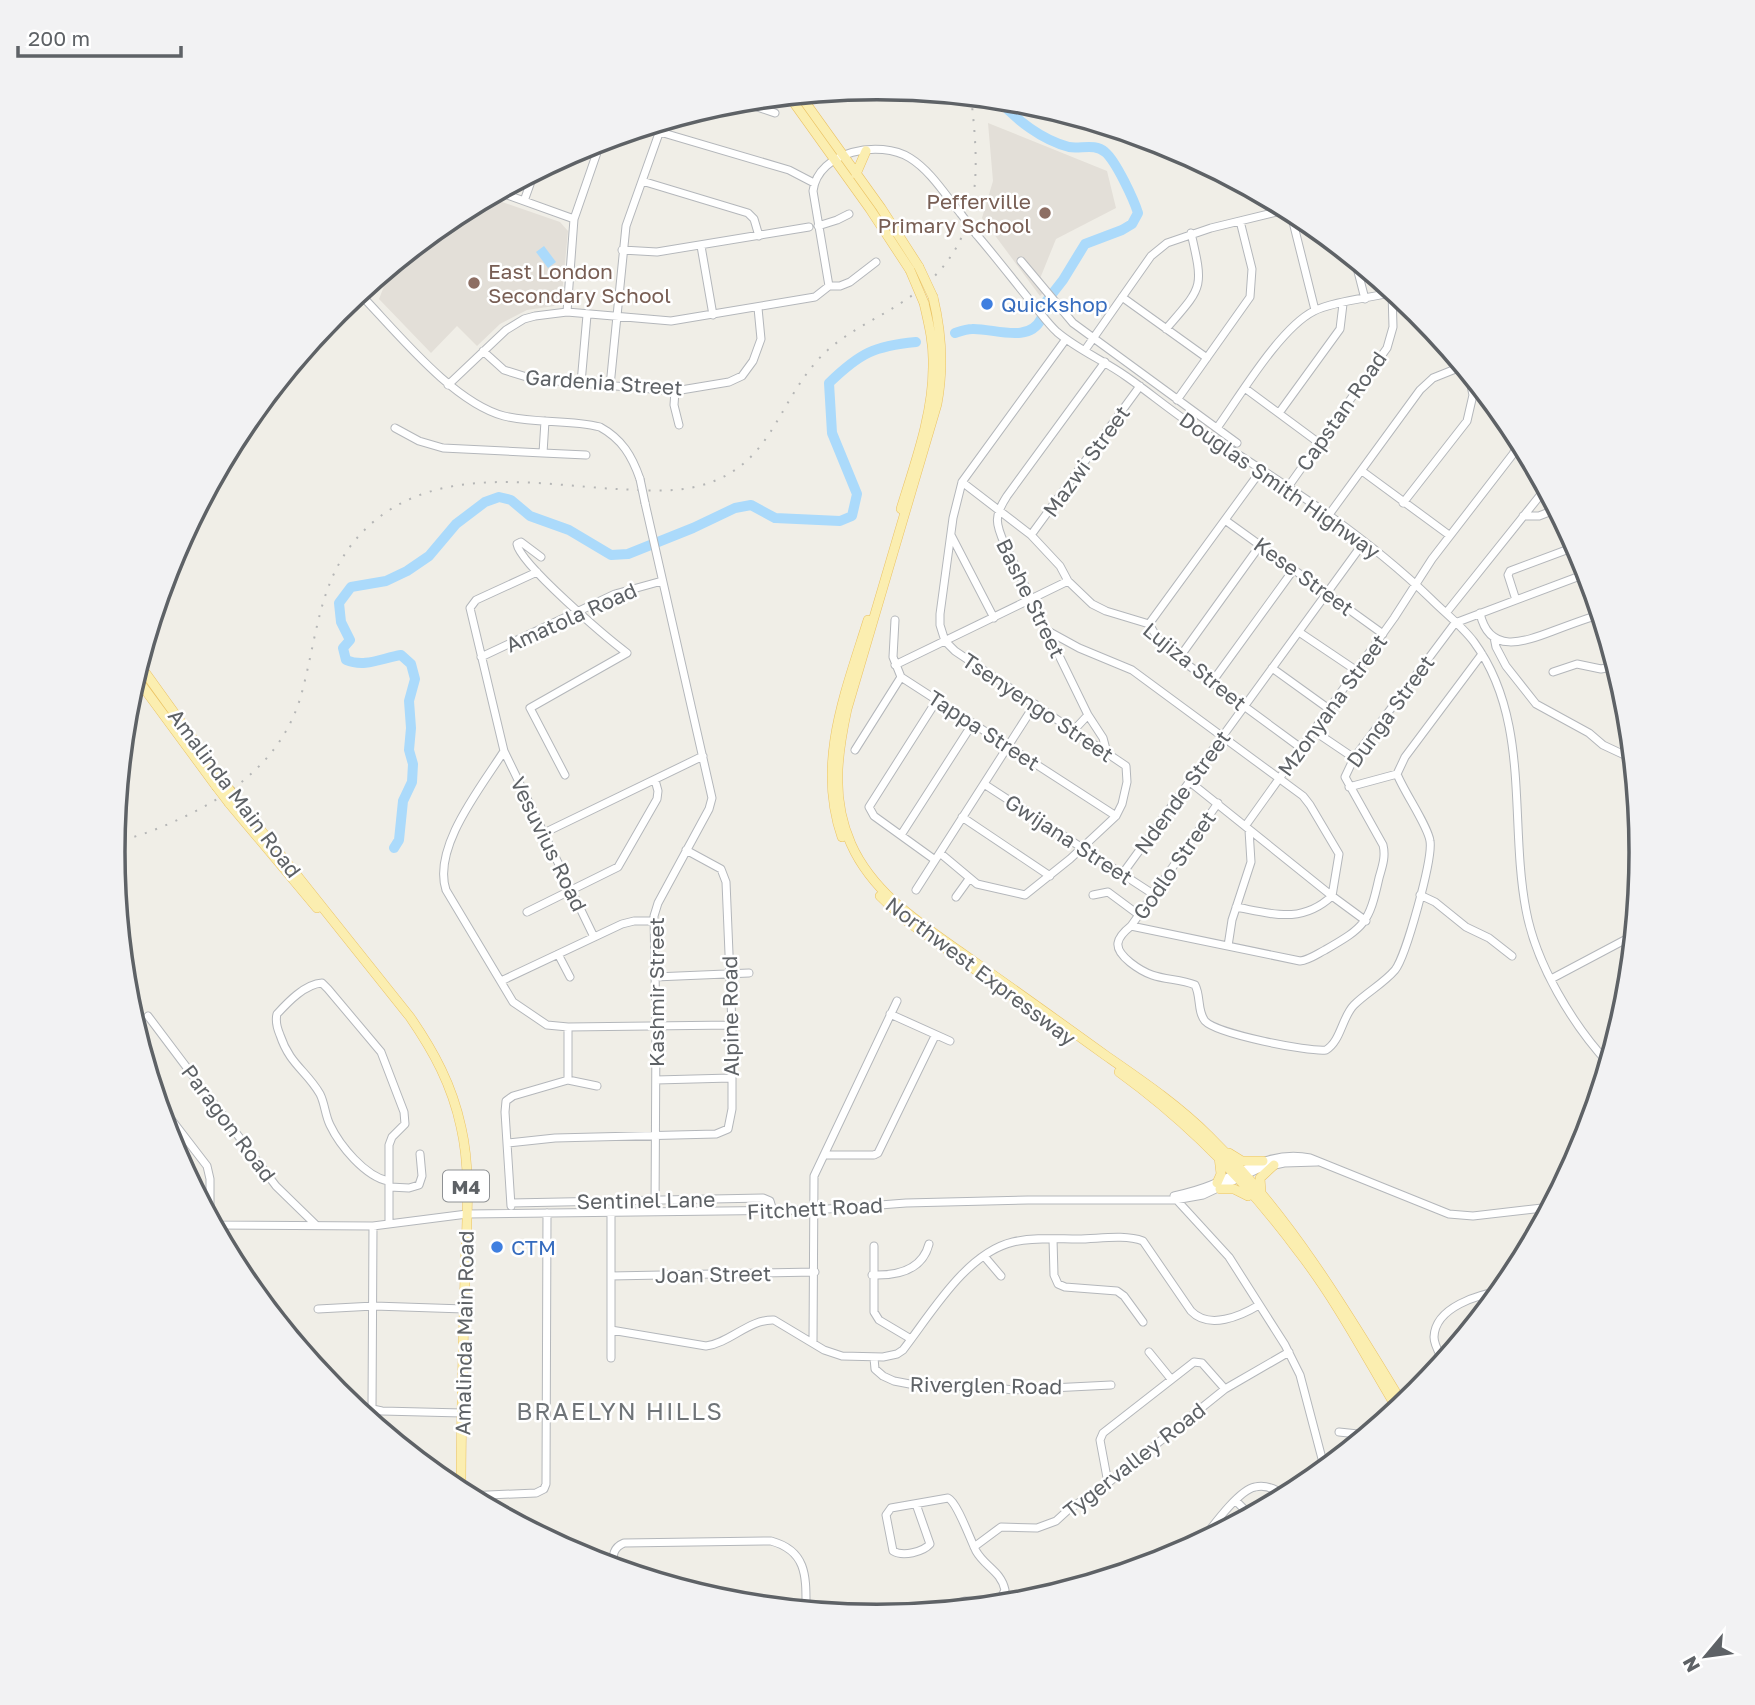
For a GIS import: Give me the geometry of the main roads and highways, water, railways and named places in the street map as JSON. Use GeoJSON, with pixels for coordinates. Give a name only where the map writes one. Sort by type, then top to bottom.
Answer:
{"type":"FeatureCollection","features":[{"type":"Feature","properties":{"kind":"main road"},"geometry":{"type":"LineString","coordinates":[[805,103],[884,229],[933,297],[942,335],[942,381],[926,436]]}},
{"type":"Feature","properties":{"kind":"main road"},"geometry":{"type":"LineString","coordinates":[[796,104],[838,157],[856,174],[914,269],[931,334],[932,391],[926,436]]}},
{"type":"Feature","properties":{"kind":"main road"},"geometry":{"type":"LineString","coordinates":[[856,174],[866,151]]}},
{"type":"Feature","properties":{"kind":"main road","name":"Northwest Expressway"},"geometry":{"type":"LineString","coordinates":[[926,436],[847,709],[839,746],[838,797],[850,842],[874,882],[911,917],[1144,1082],[1210,1136],[1239,1175],[1311,1257],[1398,1396]]}},
{"type":"Feature","properties":{"kind":"main road","name":"Northwest Expressway"},"geometry":{"type":"LineString","coordinates":[[926,436],[835,731],[831,763],[832,799],[845,844],[870,885],[904,919],[1141,1088],[1239,1175]]}},
{"type":"Feature","properties":{"kind":"main road","name":"Amalinda Main Road"},"geometry":{"type":"LineString","coordinates":[[146,675],[232,801],[301,891],[331,921],[410,1017],[449,1084],[461,1129],[466,1163],[461,1479]]}},
{"type":"Feature","properties":{"kind":"main road","name":"Amalinda Main Road"},"geometry":{"type":"LineString","coordinates":[[143,687],[220,784]]}},
{"type":"Feature","properties":{"kind":"main road"},"geometry":{"type":"LineString","coordinates":[[1210,1136],[1237,1159],[1246,1162],[1263,1161]]}},
{"type":"Feature","properties":{"kind":"main road"},"geometry":{"type":"LineString","coordinates":[[1218,1155],[1221,1174],[1218,1186],[1259,1198],[1259,1181],[1274,1166]]}},
{"type":"Feature","properties":{"kind":"main road","name":"Northwest Expressway"},"geometry":{"type":"LineString","coordinates":[[1259,1198],[1300,1252],[1392,1401]]}},
{"type":"Feature","properties":{"kind":"water"},"geometry":{"type":"Polygon","coordinates":[[[544,246],[556,262],[548,268],[536,252],[544,246]]]}},
{"type":"Feature","properties":{"kind":"waterway"},"geometry":{"type":"LineString","coordinates":[[955,333],[972,329],[1019,333],[1035,327],[1044,313],[1045,303],[1085,244],[1122,230],[1132,224],[1138,213],[1129,190],[1105,152],[1092,147],[1069,147],[1049,140],[1021,122],[1011,112]]}},
{"type":"Feature","properties":{"kind":"waterway"},"geometry":{"type":"LineString","coordinates":[[394,848],[399,840],[403,801],[412,782],[409,701],[415,679],[411,664],[401,655],[367,663],[346,660],[343,648],[350,640],[341,622],[339,603],[351,587],[386,581],[407,571],[429,556],[456,524],[485,502],[499,497],[511,500],[530,516],[569,530],[611,555],[628,554],[735,508],[751,505],[775,518],[840,521],[852,516],[857,494],[832,433],[829,383],[868,353],[889,346],[916,342]]}},
{"type":"Feature","properties":{"kind":"railway"},"geometry":{"type":"LineString","coordinates":[[125,839],[160,828],[205,806],[240,783],[270,754],[282,738],[300,699],[323,605],[340,562],[372,523],[398,505],[457,485],[489,482],[678,490],[723,477],[741,465],[769,434],[802,380],[825,352],[845,336],[901,303],[928,283],[948,261],[961,238],[970,213],[975,186],[976,158],[972,106]]}},
{"type":"Feature","properties":{"kind":"place","name":"Pefferville Primary School"},"geometry":{"type":"Point","coordinates":[1045,213]}},
{"type":"Feature","properties":{"kind":"place","name":"East London Secondary School"},"geometry":{"type":"Point","coordinates":[474,283]}},
{"type":"Feature","properties":{"kind":"place","name":"Quickshop"},"geometry":{"type":"Point","coordinates":[987,304]}},
{"type":"Feature","properties":{"kind":"place","name":"CTM"},"geometry":{"type":"Point","coordinates":[497,1247]}},
{"type":"Feature","properties":{"kind":"district","name":"BRAELYN HILLS"},"geometry":{"type":"Point","coordinates":[620,1410]}}]}
